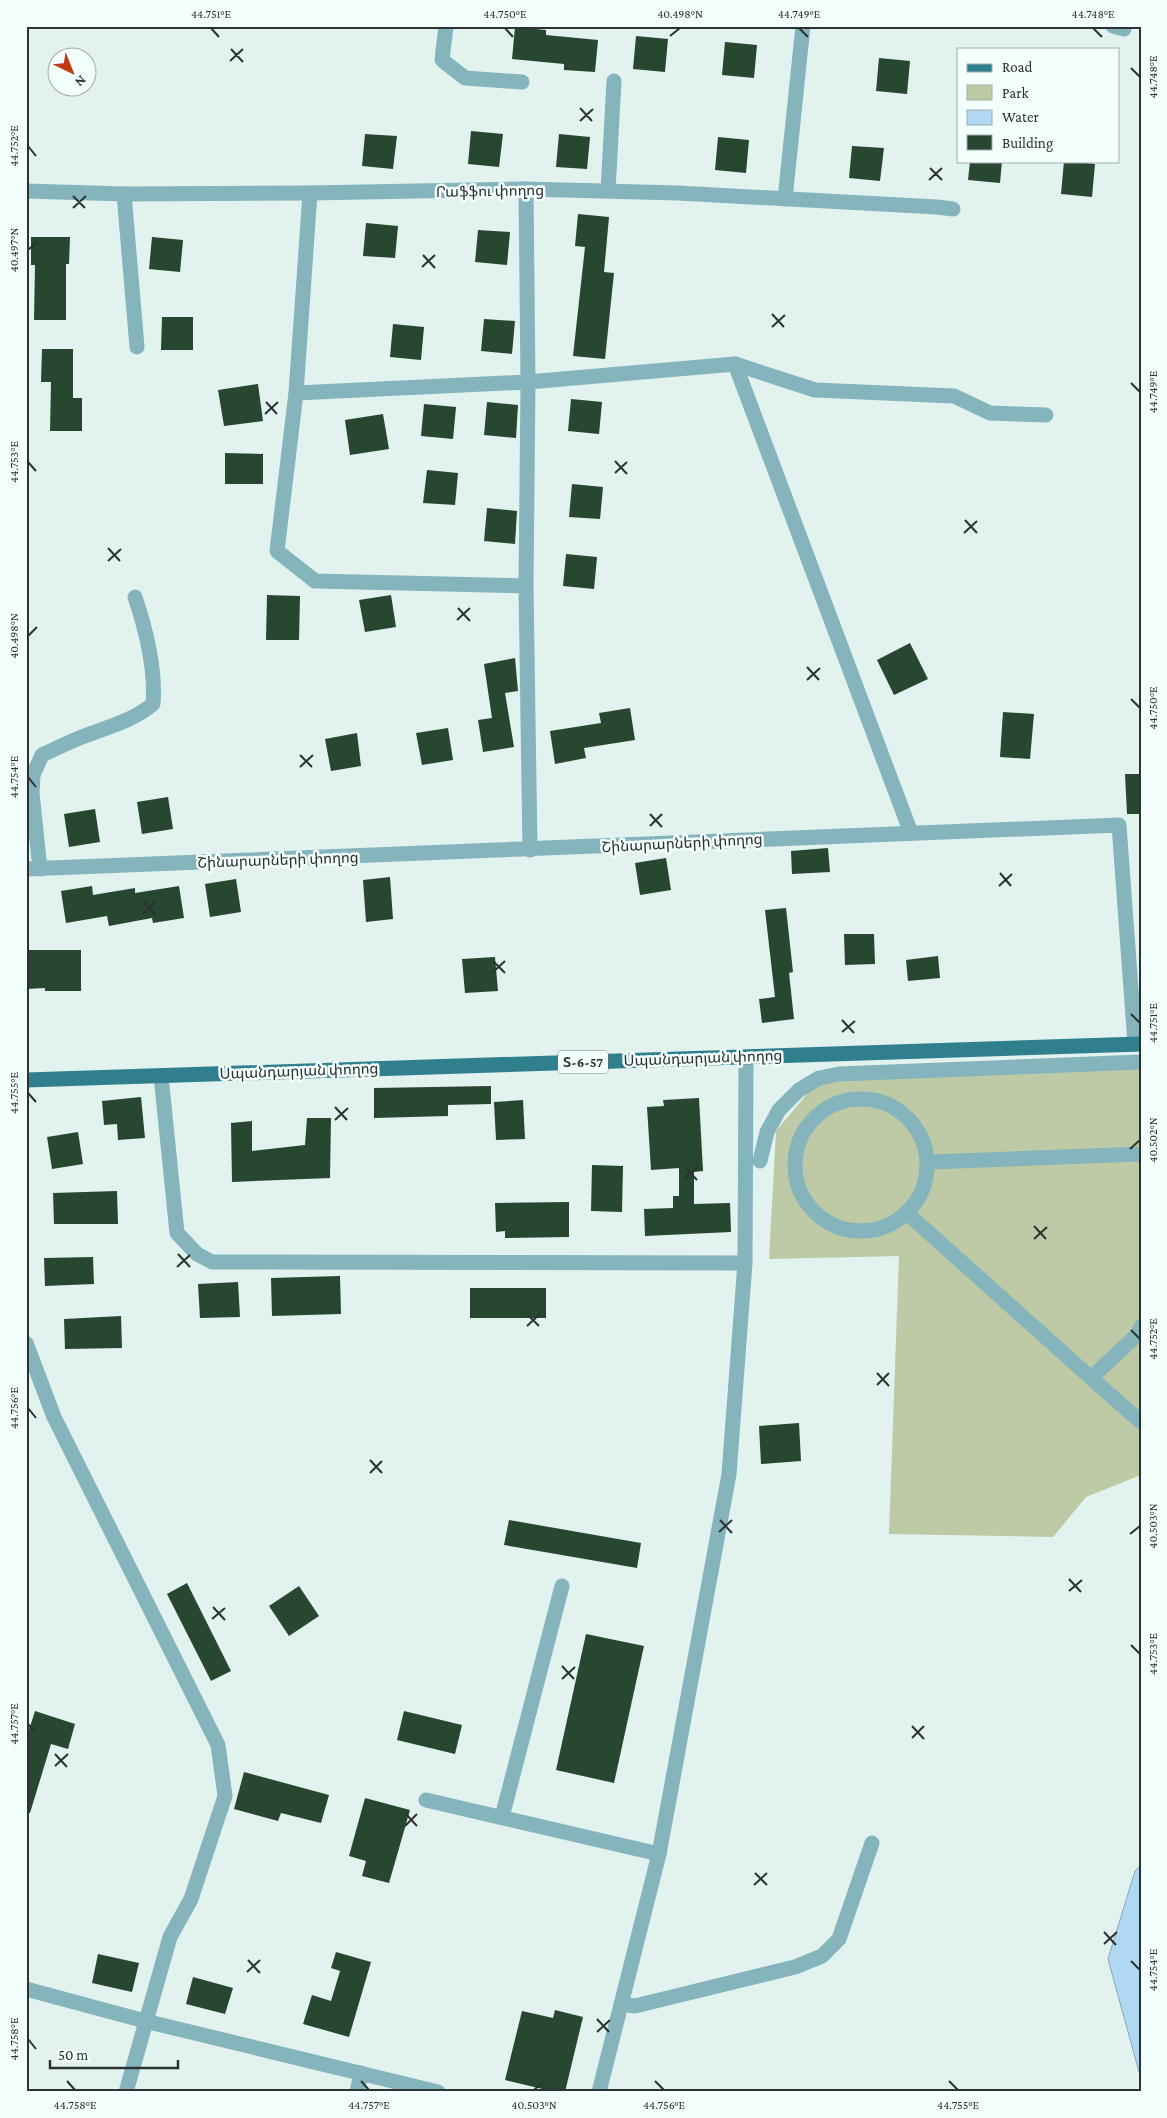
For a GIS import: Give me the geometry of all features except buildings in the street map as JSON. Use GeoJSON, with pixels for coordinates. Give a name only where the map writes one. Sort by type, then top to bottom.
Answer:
{"type":"FeatureCollection","features":[{"type":"Feature","properties":{"kind":"main road","name":"Սպանդարյան փողոց"},"geometry":{"type":"LineString","coordinates":[[26,1080],[1138,1044]]}},
{"type":"Feature","properties":{"kind":"street"},"geometry":{"type":"LineString","coordinates":[[446,26],[442,60],[464,78],[522,82]]}},
{"type":"Feature","properties":{"kind":"street"},"geometry":{"type":"LineString","coordinates":[[785,199],[803,26]]}},
{"type":"Feature","properties":{"kind":"street"},"geometry":{"type":"LineString","coordinates":[[608,191],[614,81]]}},
{"type":"Feature","properties":{"kind":"street"},"geometry":{"type":"LineString","coordinates":[[526,189],[528,382],[526,586],[530,850]]}},
{"type":"Feature","properties":{"kind":"street","name":"Րաֆֆու փողոց"},"geometry":{"type":"LineString","coordinates":[[26,191],[124,194],[526,189],[785,199],[953,209]]}},
{"type":"Feature","properties":{"kind":"street"},"geometry":{"type":"LineString","coordinates":[[310,193],[296,393],[277,551],[315,581],[526,586]]}},
{"type":"Feature","properties":{"kind":"street"},"geometry":{"type":"LineString","coordinates":[[124,194],[137,347]]}},
{"type":"Feature","properties":{"kind":"street"},"geometry":{"type":"LineString","coordinates":[[296,393],[528,382],[735,364],[815,390],[954,396],[990,414],[1046,415]]}},
{"type":"Feature","properties":{"kind":"street"},"geometry":{"type":"LineString","coordinates":[[735,364],[911,833]]}},
{"type":"Feature","properties":{"kind":"street"},"geometry":{"type":"LineString","coordinates":[[33,869],[33,775],[42,755],[83,736],[122,723],[140,714],[152,704],[154,682],[142,618],[135,597]]}},
{"type":"Feature","properties":{"kind":"street","name":"Շինարարների փողոց"},"geometry":{"type":"LineString","coordinates":[[33,869],[1119,825],[1138,1044]]}},
{"type":"Feature","properties":{"kind":"street"},"geometry":{"type":"LineString","coordinates":[[599,2092],[659,1854],[729,1474],[745,1263],[746,1057]]}},
{"type":"Feature","properties":{"kind":"street"},"geometry":{"type":"LineString","coordinates":[[760,1161],[767,1132],[780,1110],[799,1090],[819,1078],[839,1074],[1141,1062]]}},
{"type":"Feature","properties":{"kind":"street"},"geometry":{"type":"LineString","coordinates":[[873,1100],[876,1073]]}},
{"type":"Feature","properties":{"kind":"street"},"geometry":{"type":"LineString","coordinates":[[161,1076],[177,1233],[197,1254],[212,1262],[745,1263]]}},
{"type":"Feature","properties":{"kind":"street"},"geometry":{"type":"LineString","coordinates":[[842,1099],[873,1100],[882,1100],[915,1124],[929,1162],[924,1190],[908,1214],[872,1233],[831,1227],[801,1200],[792,1160],[808,1122],[842,1099]]}},
{"type":"Feature","properties":{"kind":"street"},"geometry":{"type":"LineString","coordinates":[[929,1162],[1141,1154]]}},
{"type":"Feature","properties":{"kind":"street"},"geometry":{"type":"LineString","coordinates":[[908,1214],[1141,1422]]}},
{"type":"Feature","properties":{"kind":"street"},"geometry":{"type":"LineString","coordinates":[[1091,1378],[1138,1334],[1141,1326]]}},
{"type":"Feature","properties":{"kind":"street"},"geometry":{"type":"LineString","coordinates":[[26,1343],[54,1416],[218,1744],[225,1796],[191,1898],[170,1937],[126,2092]]}},
{"type":"Feature","properties":{"kind":"street"},"geometry":{"type":"LineString","coordinates":[[502,1817],[562,1586]]}},
{"type":"Feature","properties":{"kind":"street"},"geometry":{"type":"LineString","coordinates":[[426,1800],[659,1854]]}},
{"type":"Feature","properties":{"kind":"street"},"geometry":{"type":"LineString","coordinates":[[621,2004],[635,2006],[795,1967],[822,1956],[839,1939],[872,1843]]}},
{"type":"Feature","properties":{"kind":"street"},"geometry":{"type":"LineString","coordinates":[[26,1989],[145,2021],[438,2092]]}},
{"type":"Feature","properties":{"kind":"street"},"geometry":{"type":"LineString","coordinates":[[357,2092],[361,2073]]}},
{"type":"Feature","properties":{"kind":"green space"},"geometry":{"type":"Polygon","coordinates":[[[1141,1069],[1141,1475],[1086,1497],[1053,1537],[889,1534],[899,1256],[769,1259],[776,1131],[818,1081],[1141,1069]]]}},
{"type":"Feature","properties":{"kind":"water"},"geometry":{"type":"Polygon","coordinates":[[[1141,1865],[1141,2079],[1108,1959],[1135,1871],[1141,1865]]]}}]}
